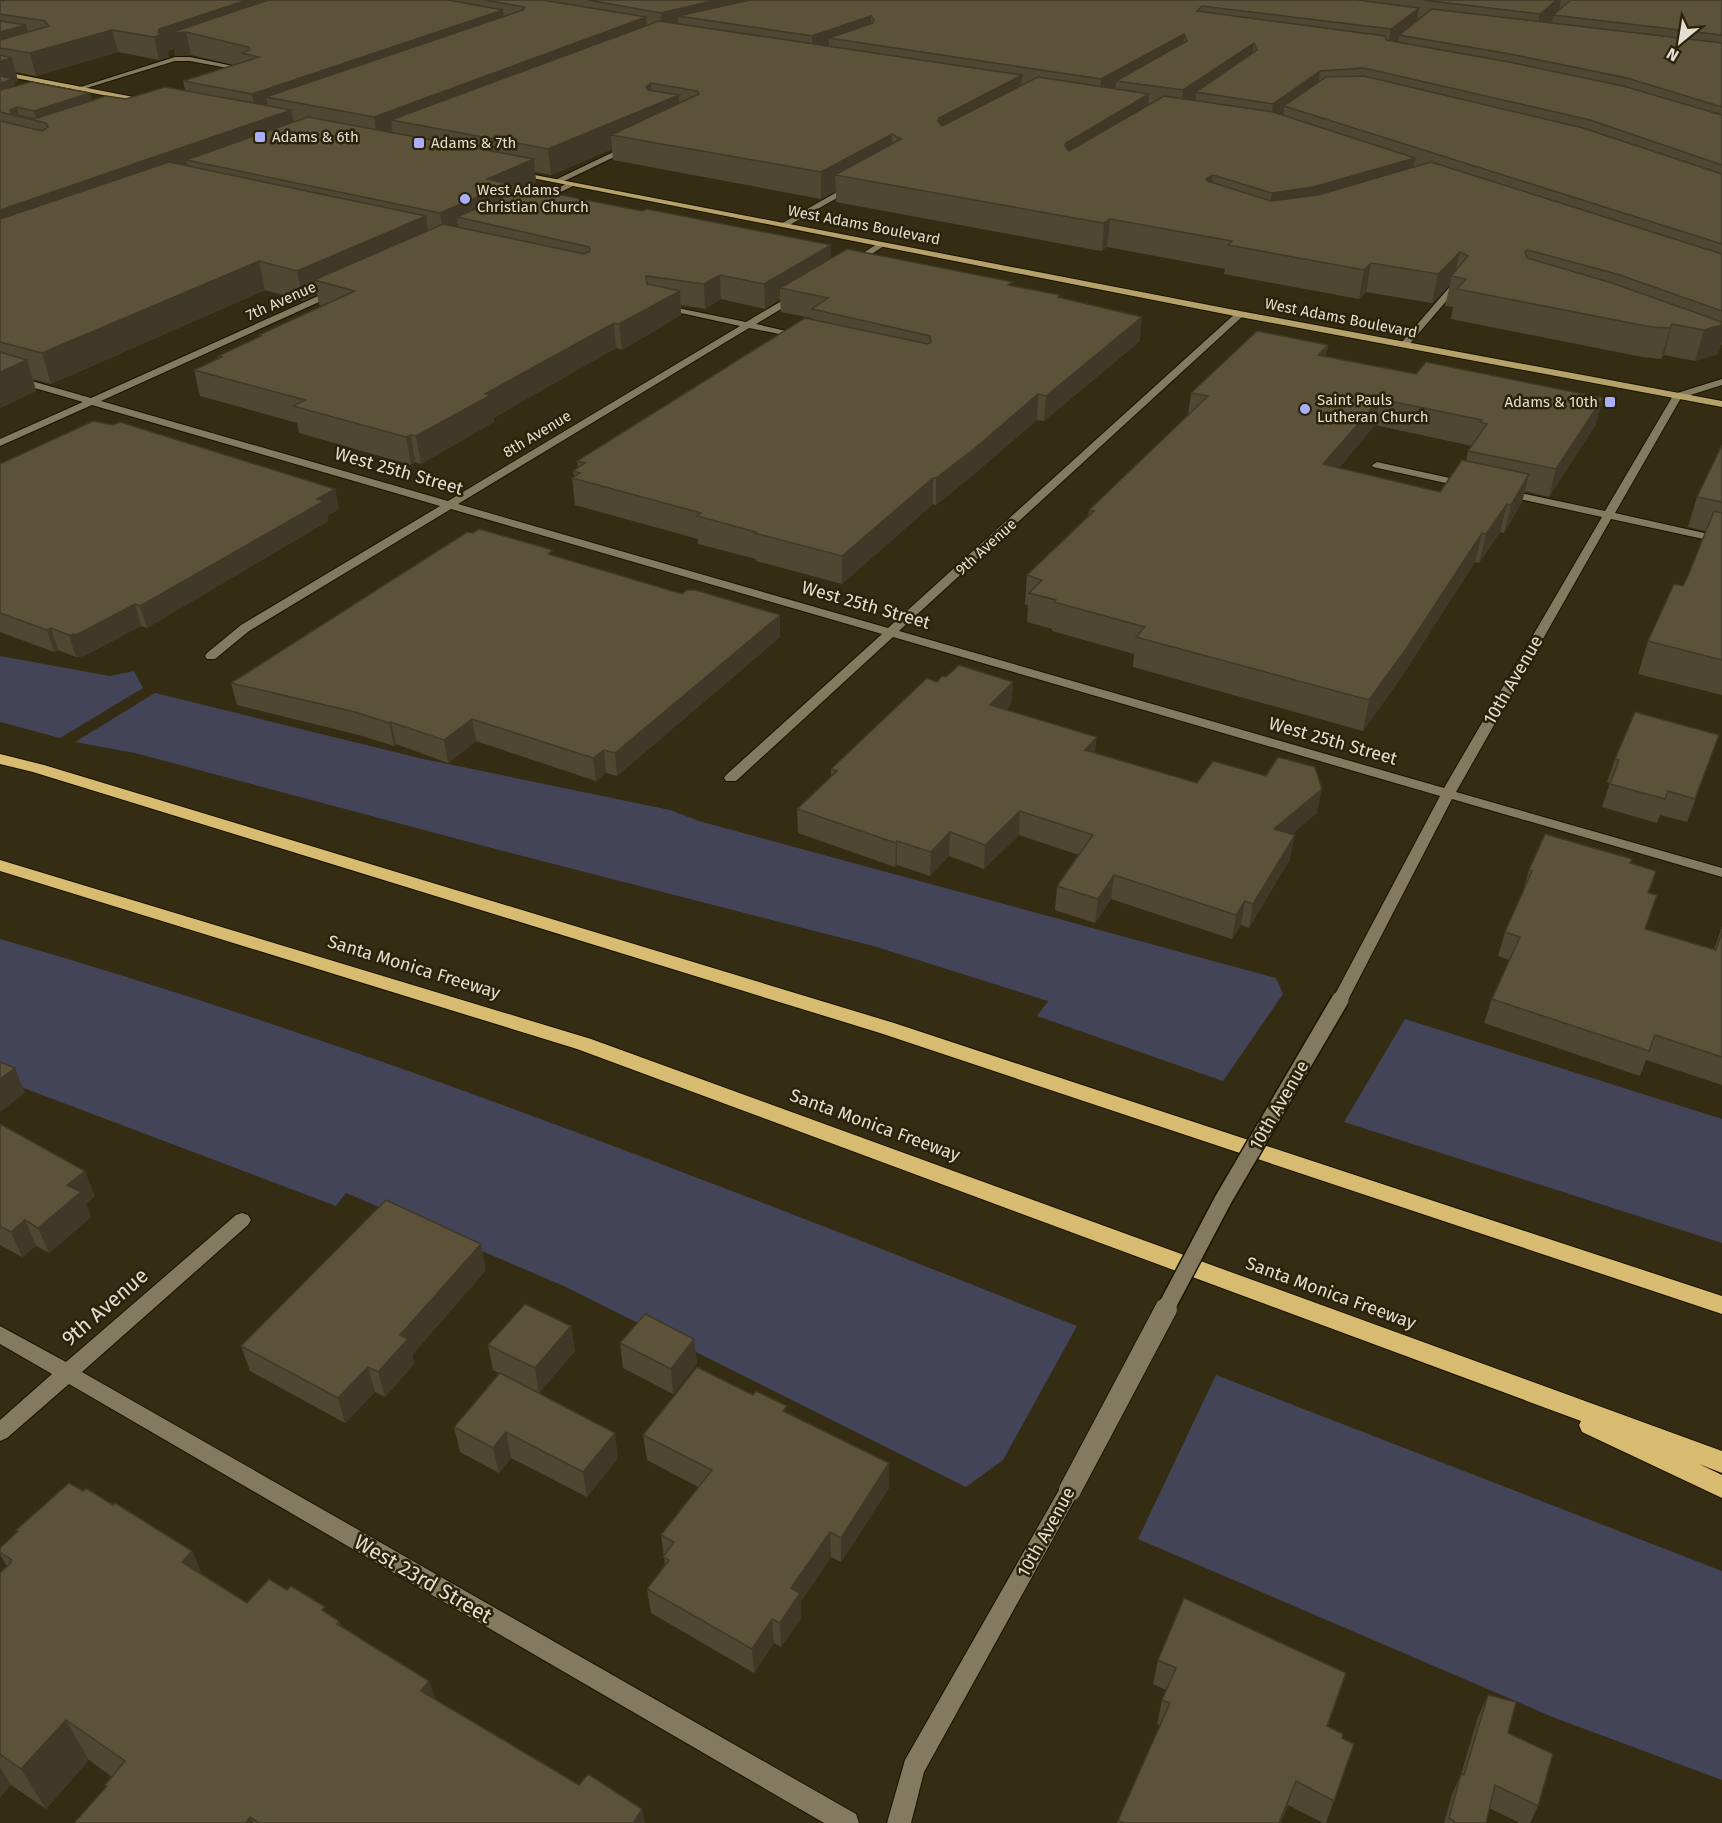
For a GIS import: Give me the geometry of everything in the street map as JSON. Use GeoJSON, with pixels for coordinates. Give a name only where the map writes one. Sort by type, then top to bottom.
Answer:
{"type":"FeatureCollection","features":[{"type":"Feature","properties":{"kind":"highway"},"geometry":{"type":"LineString","coordinates":[[0,759],[60,775],[887,1028],[1722,1304]]}},
{"type":"Feature","properties":{"kind":"highway","name":"Santa Monica Freeway"},"geometry":{"type":"LineString","coordinates":[[0,865],[584,1044],[1722,1462]]}},
{"type":"Feature","properties":{"kind":"highway"},"geometry":{"type":"LineString","coordinates":[[1489,1376],[1722,1487]]}},
{"type":"Feature","properties":{"kind":"main road"},"geometry":{"type":"LineString","coordinates":[[0,73],[156,103]]}},
{"type":"Feature","properties":{"kind":"main road","name":"West Adams Boulevard"},"geometry":{"type":"LineString","coordinates":[[510,172],[1240,314],[1722,404]]}},
{"type":"Feature","properties":{"kind":"street"},"geometry":{"type":"LineString","coordinates":[[92,76],[182,50]]}},
{"type":"Feature","properties":{"kind":"street"},"geometry":{"type":"LineString","coordinates":[[50,98],[175,59],[190,59],[249,70],[235,77]]}},
{"type":"Feature","properties":{"kind":"street"},"geometry":{"type":"LineString","coordinates":[[61,85],[81,79]]}},
{"type":"Feature","properties":{"kind":"street"},"geometry":{"type":"LineString","coordinates":[[134,110],[156,103]]}},
{"type":"Feature","properties":{"kind":"street"},"geometry":{"type":"LineString","coordinates":[[557,181],[644,142]]}},
{"type":"Feature","properties":{"kind":"street"},"geometry":{"type":"LineString","coordinates":[[783,225],[865,180]]}},
{"type":"Feature","properties":{"kind":"street"},"geometry":{"type":"LineString","coordinates":[[529,204],[573,184]]}},
{"type":"Feature","properties":{"kind":"street"},"geometry":{"type":"LineString","coordinates":[[844,268],[883,244]]}},
{"type":"Feature","properties":{"kind":"street"},"geometry":{"type":"LineString","coordinates":[[1404,345],[1456,285]]}},
{"type":"Feature","properties":{"kind":"street","name":"7th Avenue"},"geometry":{"type":"LineString","coordinates":[[0,443],[348,286]]}},
{"type":"Feature","properties":{"kind":"street","name":"8th Avenue"},"geometry":{"type":"LineString","coordinates":[[211,656],[245,628],[806,291]]}},
{"type":"Feature","properties":{"kind":"street"},"geometry":{"type":"LineString","coordinates":[[652,304],[814,340]]}},
{"type":"Feature","properties":{"kind":"street","name":"9th Avenue"},"geometry":{"type":"LineString","coordinates":[[731,778],[894,632],[1240,314]]}},
{"type":"Feature","properties":{"kind":"street","name":"West 25th Street"},"geometry":{"type":"LineString","coordinates":[[0,375],[1722,873]]}},
{"type":"Feature","properties":{"kind":"street"},"geometry":{"type":"LineString","coordinates":[[1677,396],[1722,382]]}},
{"type":"Feature","properties":{"kind":"street","name":"10th Avenue"},"geometry":{"type":"LineString","coordinates":[[899,1823],[913,1768],[1070,1490],[1223,1200],[1340,1000],[1448,793],[1677,396]]}},
{"type":"Feature","properties":{"kind":"street"},"geometry":{"type":"LineString","coordinates":[[1377,465],[1722,540]]}},
{"type":"Feature","properties":{"kind":"street","name":"9th Avenue"},"geometry":{"type":"LineString","coordinates":[[0,1432],[242,1220]]}},
{"type":"Feature","properties":{"kind":"street","name":"West 23rd Street"},"geometry":{"type":"LineString","coordinates":[[0,1334],[847,1823]]}},
{"type":"Feature","properties":{"kind":"shaded area"},"geometry":{"type":"Polygon","coordinates":[[[0,656],[110,676],[134,671],[143,688],[60,738],[0,722],[0,656]]]}},
{"type":"Feature","properties":{"kind":"shaded area"},"geometry":{"type":"Polygon","coordinates":[[[155,693],[419,758],[670,810],[699,821],[1276,978],[1283,994],[1223,1081],[1037,1016],[1048,1001],[877,947],[135,753],[75,742],[155,693]]]}},
{"type":"Feature","properties":{"kind":"shaded area"},"geometry":{"type":"Polygon","coordinates":[[[0,939],[273,1024],[408,1071],[811,1221],[1077,1326],[1003,1460],[966,1487],[566,1287],[346,1193],[336,1206],[0,1079],[0,939]]]}},
{"type":"Feature","properties":{"kind":"shaded area"},"geometry":{"type":"Polygon","coordinates":[[[1405,1019],[1722,1119],[1722,1243],[1344,1122],[1405,1019]]]}},
{"type":"Feature","properties":{"kind":"shaded area"},"geometry":{"type":"Polygon","coordinates":[[[1216,1375],[1722,1571],[1722,1780],[1555,1718],[1138,1539],[1216,1375]]]}},
{"type":"Feature","properties":{"kind":"building"},"geometry":{"type":"Polygon","coordinates":[[[247,0],[159,29],[158,33],[163,34],[154,37],[112,30],[30,53],[0,48],[0,40],[49,26],[45,21],[0,14],[0,1],[247,0]]]}},
{"type":"Feature","properties":{"kind":"building"},"geometry":{"type":"Polygon","coordinates":[[[269,0],[448,0],[503,10],[252,94],[183,81],[259,57],[242,53],[250,50],[248,47],[186,32],[170,33],[269,0]]]}},
{"type":"Feature","properties":{"kind":"building"},"geometry":{"type":"Polygon","coordinates":[[[484,0],[542,0],[646,17],[374,117],[266,97],[523,10],[525,7],[484,0]]]}},
{"type":"Feature","properties":{"kind":"building"},"geometry":{"type":"Polygon","coordinates":[[[588,0],[716,0],[661,13],[588,0]]]}},
{"type":"Feature","properties":{"kind":"building"},"geometry":{"type":"Polygon","coordinates":[[[750,0],[1357,0],[1419,8],[1391,29],[1202,6],[1197,11],[1385,36],[1386,40],[1509,62],[1623,86],[1722,115],[1722,165],[1590,120],[1364,68],[1320,71],[1273,104],[1196,92],[1257,50],[1254,43],[1183,90],[1116,81],[1187,41],[1184,34],[1101,79],[829,38],[873,23],[871,16],[812,36],[678,16],[750,0]]]}},
{"type":"Feature","properties":{"kind":"building"},"geometry":{"type":"Polygon","coordinates":[[[1423,0],[1557,0],[1540,14],[1423,0]]]}},
{"type":"Feature","properties":{"kind":"building"},"geometry":{"type":"Polygon","coordinates":[[[1571,0],[1722,0],[1722,35],[1553,15],[1571,0]]]}},
{"type":"Feature","properties":{"kind":"building"},"geometry":{"type":"Polygon","coordinates":[[[1432,9],[1722,43],[1722,107],[1627,78],[1510,54],[1399,35],[1432,9]]]}},
{"type":"Feature","properties":{"kind":"building"},"geometry":{"type":"Polygon","coordinates":[[[0,21],[26,25],[0,32],[0,21]]]}},
{"type":"Feature","properties":{"kind":"building"},"geometry":{"type":"Polygon","coordinates":[[[659,21],[1022,75],[939,118],[938,121],[942,126],[1038,77],[1149,94],[1066,143],[1065,146],[1069,151],[1164,96],[1273,112],[1415,158],[1313,187],[1272,193],[1213,175],[1206,179],[1207,181],[1271,201],[1318,195],[1431,162],[1722,254],[1722,311],[1620,275],[1528,250],[1525,252],[1527,258],[1612,283],[1722,322],[1722,325],[1704,330],[1672,324],[1670,328],[1651,327],[1457,289],[1466,279],[1451,276],[1468,256],[1460,252],[1438,274],[1371,263],[1364,270],[1228,245],[1232,241],[1110,219],[1104,223],[1097,222],[835,175],[901,139],[892,134],[821,172],[611,135],[699,94],[697,91],[651,83],[646,87],[648,90],[679,95],[548,149],[391,120],[659,21]]]}},
{"type":"Feature","properties":{"kind":"building"},"geometry":{"type":"Polygon","coordinates":[[[0,55],[12,58],[0,61],[0,55]]]}},
{"type":"Feature","properties":{"kind":"building"},"geometry":{"type":"Polygon","coordinates":[[[0,76],[13,79],[0,83],[0,76]]]}},
{"type":"Feature","properties":{"kind":"building"},"geometry":{"type":"Polygon","coordinates":[[[1364,76],[1583,128],[1722,174],[1722,244],[1284,106],[1326,77],[1364,76]]]}},
{"type":"Feature","properties":{"kind":"building"},"geometry":{"type":"Polygon","coordinates":[[[31,82],[90,93],[34,111],[17,107],[10,110],[11,113],[34,119],[106,96],[126,99],[165,87],[291,110],[0,210],[0,121],[42,131],[48,127],[46,123],[0,112],[0,90],[31,82]]]}},
{"type":"Feature","properties":{"kind":"building"},"geometry":{"type":"Polygon","coordinates":[[[308,117],[534,159],[487,179],[508,184],[440,213],[186,160],[308,117]]]}},
{"type":"Feature","properties":{"kind":"building"},"geometry":{"type":"Polygon","coordinates":[[[169,162],[426,216],[297,271],[259,261],[42,353],[0,342],[0,219],[169,162]]]}},
{"type":"Feature","properties":{"kind":"building"},"geometry":{"type":"Polygon","coordinates":[[[525,188],[831,245],[764,284],[720,275],[704,284],[646,276],[647,284],[680,291],[619,324],[614,323],[485,394],[491,395],[416,436],[406,437],[293,406],[305,400],[194,370],[261,336],[259,335],[355,291],[314,280],[443,224],[584,254],[590,251],[589,247],[457,217],[525,188]]]}},
{"type":"Feature","properties":{"kind":"building"},"geometry":{"type":"Polygon","coordinates":[[[847,249],[1013,282],[1008,285],[1060,295],[1058,297],[1142,317],[1046,396],[1038,394],[974,449],[933,478],[842,556],[754,533],[756,532],[697,516],[701,513],[572,478],[580,473],[573,471],[585,463],[577,461],[805,318],[928,344],[931,342],[930,336],[812,309],[828,298],[780,288],[847,249]]]}},
{"type":"Feature","properties":{"kind":"building"},"geometry":{"type":"Polygon","coordinates":[[[1257,331],[1328,345],[1318,355],[1416,374],[1426,362],[1603,398],[1556,469],[1468,451],[1487,424],[1480,422],[1482,420],[1380,399],[1323,464],[1440,492],[1462,460],[1529,474],[1511,505],[1507,504],[1486,534],[1482,533],[1406,649],[1369,700],[1136,637],[1145,627],[1029,593],[1042,580],[1027,575],[1094,511],[1089,510],[1208,396],[1191,393],[1257,331]]]}},
{"type":"Feature","properties":{"kind":"building"},"geometry":{"type":"Polygon","coordinates":[[[0,352],[27,360],[0,372],[0,352]]]}},
{"type":"Feature","properties":{"kind":"building"},"geometry":{"type":"Polygon","coordinates":[[[93,421],[113,425],[120,422],[335,489],[317,499],[324,501],[140,606],[135,604],[78,634],[69,635],[51,628],[47,630],[0,613],[0,464],[93,421]]]}},
{"type":"Feature","properties":{"kind":"building"},"geometry":{"type":"Polygon","coordinates":[[[1722,445],[1722,502],[1697,497],[1722,445]]]}},
{"type":"Feature","properties":{"kind":"building"},"geometry":{"type":"Polygon","coordinates":[[[1714,511],[1722,513],[1722,660],[1648,641],[1674,584],[1683,586],[1714,511]]]}},
{"type":"Feature","properties":{"kind":"building"},"geometry":{"type":"Polygon","coordinates":[[[479,529],[553,550],[548,554],[682,594],[687,590],[695,590],[780,615],[615,753],[604,750],[593,758],[472,719],[444,740],[355,712],[231,683],[467,532],[473,533],[479,529]]]}},
{"type":"Feature","properties":{"kind":"building"},"geometry":{"type":"Polygon","coordinates":[[[959,665],[1013,682],[990,705],[1097,737],[1085,750],[1197,783],[1213,761],[1266,776],[1278,757],[1315,767],[1322,789],[1274,829],[1295,835],[1253,904],[1245,901],[1236,915],[1114,875],[1098,899],[1057,886],[1093,835],[1020,811],[985,845],[950,832],[931,852],[897,841],[896,843],[797,809],[837,771],[831,769],[927,678],[937,682],[959,665]]]}},
{"type":"Feature","properties":{"kind":"building"},"geometry":{"type":"Polygon","coordinates":[[[1635,712],[1719,735],[1695,799],[1668,791],[1665,799],[1610,784],[1619,760],[1615,759],[1635,712]]]}},
{"type":"Feature","properties":{"kind":"building"},"geometry":{"type":"Polygon","coordinates":[[[1545,834],[1632,859],[1630,863],[1656,871],[1648,893],[1657,895],[1645,929],[1716,950],[1722,931],[1722,1057],[1655,1035],[1649,1051],[1492,999],[1520,937],[1505,932],[1532,871],[1529,870],[1545,834]]]}},
{"type":"Feature","properties":{"kind":"building"},"geometry":{"type":"Polygon","coordinates":[[[0,1062],[15,1068],[0,1079],[0,1062]]]}},
{"type":"Feature","properties":{"kind":"building"},"geometry":{"type":"Polygon","coordinates":[[[0,1124],[85,1171],[67,1185],[81,1192],[38,1228],[25,1220],[11,1232],[0,1226],[0,1124]]]}},
{"type":"Feature","properties":{"kind":"building"},"geometry":{"type":"Polygon","coordinates":[[[386,1200],[481,1244],[400,1335],[408,1339],[378,1372],[368,1367],[338,1398],[241,1346],[386,1200]]]}},
{"type":"Feature","properties":{"kind":"building"},"geometry":{"type":"Polygon","coordinates":[[[525,1304],[571,1326],[535,1368],[488,1345],[525,1304]]]}},
{"type":"Feature","properties":{"kind":"building"},"geometry":{"type":"Polygon","coordinates":[[[645,1314],[694,1339],[671,1369],[620,1343],[645,1314]]]}},
{"type":"Feature","properties":{"kind":"building"},"geometry":{"type":"Polygon","coordinates":[[[697,1367],[753,1395],[756,1391],[787,1406],[783,1411],[889,1463],[841,1538],[830,1532],[791,1588],[800,1593],[780,1623],[772,1619],[752,1649],[647,1589],[669,1560],[663,1557],[674,1542],[661,1535],[712,1470],[643,1435],[697,1367]]]}},
{"type":"Feature","properties":{"kind":"building"},"geometry":{"type":"Polygon","coordinates":[[[500,1373],[615,1433],[583,1472],[506,1432],[493,1448],[454,1427],[500,1373]]]}},
{"type":"Feature","properties":{"kind":"building"},"geometry":{"type":"Polygon","coordinates":[[[69,1483],[83,1491],[86,1488],[113,1505],[115,1503],[192,1551],[182,1562],[247,1603],[269,1579],[287,1590],[291,1586],[325,1607],[322,1610],[339,1621],[337,1624],[429,1681],[421,1691],[579,1785],[588,1774],[642,1809],[634,1822],[636,1823],[259,1823],[250,1817],[246,1823],[74,1823],[107,1786],[105,1785],[125,1761],[66,1720],[21,1769],[0,1754],[0,1573],[12,1560],[0,1552],[0,1548],[18,1531],[16,1530],[69,1483]]]}},
{"type":"Feature","properties":{"kind":"building"},"geometry":{"type":"Polygon","coordinates":[[[1184,1598],[1346,1673],[1327,1726],[1343,1734],[1342,1738],[1354,1744],[1334,1801],[1296,1781],[1279,1823],[1124,1823],[1118,1820],[1170,1703],[1162,1700],[1176,1668],[1158,1660],[1184,1598]]]}},
{"type":"Feature","properties":{"kind":"building"},"geometry":{"type":"Polygon","coordinates":[[[1488,1695],[1516,1702],[1508,1733],[1553,1754],[1538,1806],[1495,1785],[1486,1823],[1453,1823],[1454,1821],[1449,1818],[1461,1774],[1464,1775],[1488,1695]]]}},
{"type":"Feature","properties":{"kind":"place","name":"Adams & 6th"},"geometry":{"type":"Point","coordinates":[260,137]}},
{"type":"Feature","properties":{"kind":"place","name":"Adams & 7th"},"geometry":{"type":"Point","coordinates":[419,143]}},
{"type":"Feature","properties":{"kind":"place","name":"West Adams Christian Church"},"geometry":{"type":"Point","coordinates":[465,199]}},
{"type":"Feature","properties":{"kind":"place","name":"Adams & 10th"},"geometry":{"type":"Point","coordinates":[1610,402]}},
{"type":"Feature","properties":{"kind":"place","name":"Saint Pauls Lutheran Church"},"geometry":{"type":"Point","coordinates":[1305,409]}}]}
